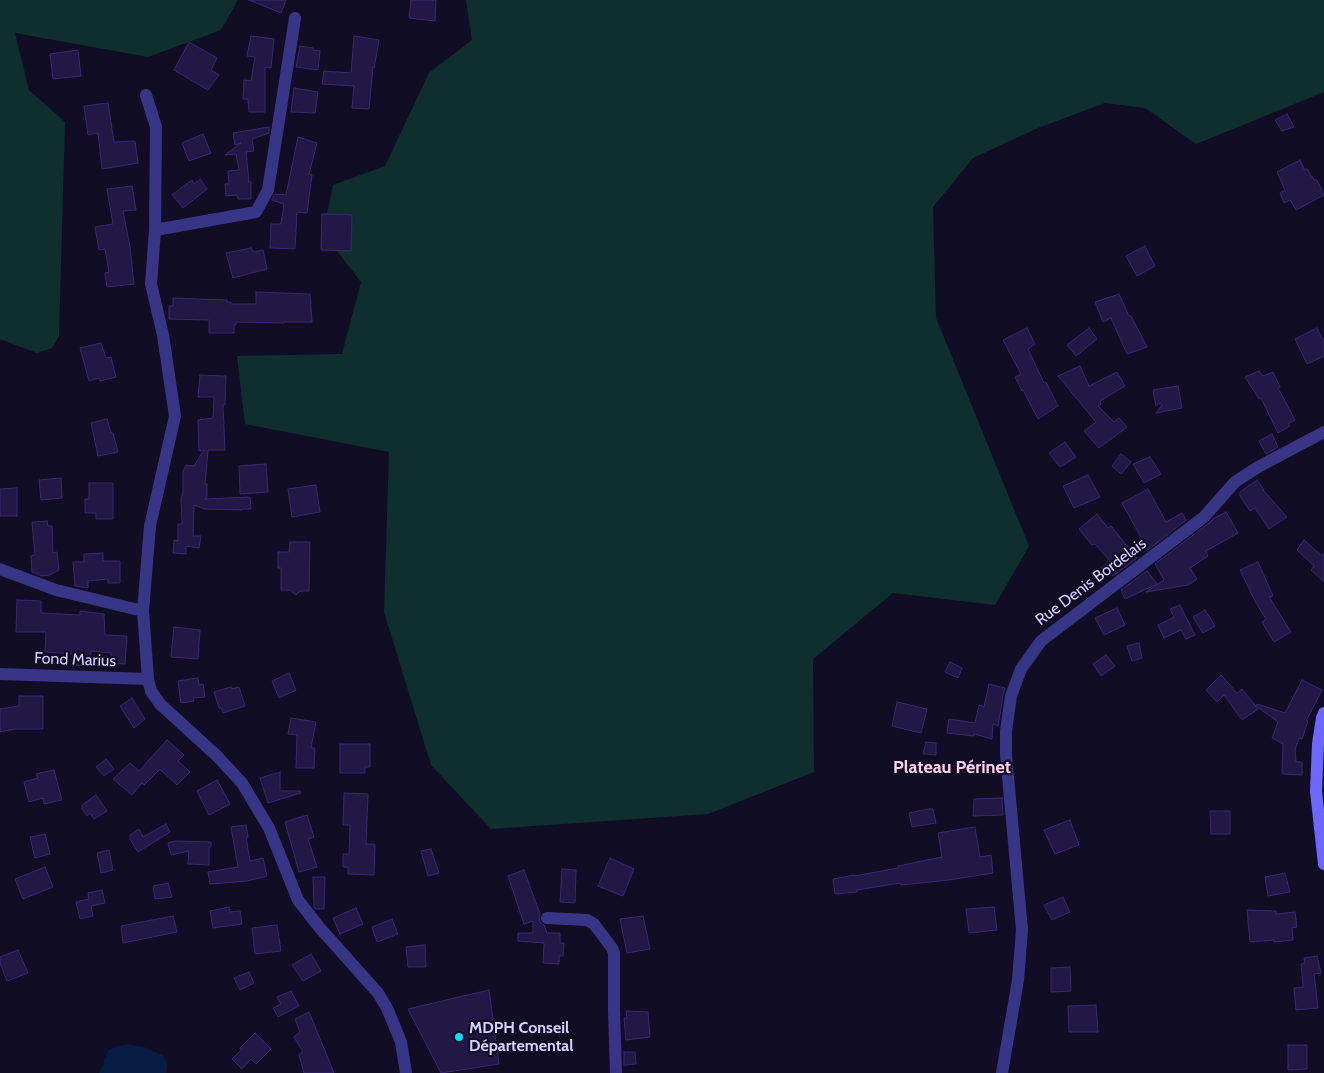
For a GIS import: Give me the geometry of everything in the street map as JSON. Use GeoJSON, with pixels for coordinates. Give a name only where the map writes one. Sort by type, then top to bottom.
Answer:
{"type":"FeatureCollection","features":[{"type":"Feature","properties":{"kind":"main road"},"geometry":{"type":"LineString","coordinates":[[1324,713],[1318,744],[1316,791],[1324,864]]}},
{"type":"Feature","properties":{"kind":"street"},"geometry":{"type":"LineString","coordinates":[[155,230],[256,212],[268,190],[295,18]]}},
{"type":"Feature","properties":{"kind":"street"},"geometry":{"type":"LineString","coordinates":[[146,95],[156,127],[155,230],[151,284],[163,335],[175,416],[150,526],[143,611],[148,679],[151,691],[160,704],[217,756],[242,784],[269,828],[298,900],[319,927],[378,993],[387,1008],[400,1042],[406,1073]]}},
{"type":"Feature","properties":{"kind":"street","name":"Rue Denis Bordelais"},"geometry":{"type":"LineString","coordinates":[[1002,1073],[1018,980],[1022,930],[1006,755],[1006,731],[1011,696],[1021,669],[1041,641],[1204,517],[1235,482],[1258,467],[1324,432]]}},
{"type":"Feature","properties":{"kind":"street"},"geometry":{"type":"LineString","coordinates":[[0,569],[56,590],[143,611]]}},
{"type":"Feature","properties":{"kind":"street","name":"Fond Marius"},"geometry":{"type":"LineString","coordinates":[[0,674],[148,679]]}},
{"type":"Feature","properties":{"kind":"street"},"geometry":{"type":"LineString","coordinates":[[547,918],[587,920],[592,922],[613,950],[616,1073]]}},
{"type":"Feature","properties":{"kind":"green space"},"geometry":{"type":"Polygon","coordinates":[[[0,0],[238,0],[221,30],[148,57],[15,33],[29,90],[65,122],[59,336],[52,348],[37,353],[0,339],[0,0]]]}},
{"type":"Feature","properties":{"kind":"green space"},"geometry":{"type":"Polygon","coordinates":[[[466,0],[1324,0],[1324,92],[1196,144],[1145,108],[1105,103],[1038,128],[973,158],[933,207],[936,318],[1029,546],[995,605],[893,593],[813,659],[814,772],[708,814],[491,829],[431,765],[384,612],[389,452],[245,424],[237,356],[342,354],[361,282],[323,233],[333,185],[385,166],[429,73],[472,40],[466,0]]]}},
{"type":"Feature","properties":{"kind":"water"},"geometry":{"type":"Polygon","coordinates":[[[128,1044],[144,1047],[164,1056],[167,1064],[166,1073],[99,1073],[109,1050],[128,1044]]]}},
{"type":"Feature","properties":{"kind":"building"},"geometry":{"type":"Polygon","coordinates":[[[249,0],[286,0],[281,13],[249,0]]]}},
{"type":"Feature","properties":{"kind":"building"},"geometry":{"type":"Polygon","coordinates":[[[411,0],[436,0],[435,21],[409,18],[411,0]]]}},
{"type":"Feature","properties":{"kind":"building"},"geometry":{"type":"Polygon","coordinates":[[[251,36],[274,39],[271,68],[265,67],[265,112],[249,112],[248,99],[243,99],[244,80],[251,81],[255,57],[247,56],[251,36]]]}},
{"type":"Feature","properties":{"kind":"building"},"geometry":{"type":"Polygon","coordinates":[[[354,36],[379,40],[373,67],[369,109],[352,108],[354,86],[322,84],[324,71],[351,73],[354,36]]]}},
{"type":"Feature","properties":{"kind":"building"},"geometry":{"type":"Polygon","coordinates":[[[189,42],[217,58],[211,70],[219,75],[208,90],[174,70],[189,42]]]}},
{"type":"Feature","properties":{"kind":"building"},"geometry":{"type":"Polygon","coordinates":[[[300,46],[320,51],[318,70],[296,67],[300,46]]]}},
{"type":"Feature","properties":{"kind":"building"},"geometry":{"type":"Polygon","coordinates":[[[78,50],[81,76],[53,79],[50,54],[78,50]]]}},
{"type":"Feature","properties":{"kind":"building"},"geometry":{"type":"Polygon","coordinates":[[[294,88],[318,92],[315,113],[291,112],[294,88]]]}},
{"type":"Feature","properties":{"kind":"building"},"geometry":{"type":"Polygon","coordinates":[[[108,103],[114,142],[135,141],[138,163],[102,169],[98,133],[88,135],[84,106],[108,103]]]}},
{"type":"Feature","properties":{"kind":"building"},"geometry":{"type":"Polygon","coordinates":[[[1287,114],[1294,127],[1282,131],[1275,120],[1287,114]]]}},
{"type":"Feature","properties":{"kind":"building"},"geometry":{"type":"Polygon","coordinates":[[[269,127],[269,133],[252,139],[254,151],[246,152],[249,182],[251,182],[251,199],[238,199],[237,195],[226,196],[225,184],[229,184],[228,171],[239,170],[236,154],[225,155],[241,143],[235,145],[233,133],[269,127]]]}},
{"type":"Feature","properties":{"kind":"building"},"geometry":{"type":"Polygon","coordinates":[[[203,134],[211,153],[189,161],[182,143],[203,134]]]}},
{"type":"Feature","properties":{"kind":"building"},"geometry":{"type":"Polygon","coordinates":[[[298,137],[317,143],[309,174],[312,175],[307,213],[297,212],[295,249],[270,248],[271,224],[281,224],[284,204],[272,200],[275,194],[286,195],[298,137]]]}},
{"type":"Feature","properties":{"kind":"building"},"geometry":{"type":"Polygon","coordinates":[[[1300,160],[1304,169],[1307,169],[1314,180],[1317,180],[1324,195],[1296,210],[1290,200],[1284,203],[1280,193],[1285,190],[1277,172],[1300,160]]]}},
{"type":"Feature","properties":{"kind":"building"},"geometry":{"type":"Polygon","coordinates":[[[200,179],[207,189],[183,208],[172,195],[192,180],[194,184],[200,179]]]}},
{"type":"Feature","properties":{"kind":"building"},"geometry":{"type":"Polygon","coordinates":[[[132,186],[136,210],[123,211],[130,247],[134,284],[107,287],[105,273],[109,272],[105,249],[99,250],[95,227],[113,224],[107,189],[132,186]]]}},
{"type":"Feature","properties":{"kind":"building"},"geometry":{"type":"Polygon","coordinates":[[[322,214],[352,215],[351,251],[321,250],[322,214]]]}},
{"type":"Feature","properties":{"kind":"building"},"geometry":{"type":"Polygon","coordinates":[[[1145,246],[1155,266],[1137,276],[1126,256],[1145,246]]]}},
{"type":"Feature","properties":{"kind":"building"},"geometry":{"type":"Polygon","coordinates":[[[251,248],[254,252],[263,250],[267,269],[233,278],[226,253],[251,248]]]}},
{"type":"Feature","properties":{"kind":"building"},"geometry":{"type":"Polygon","coordinates":[[[256,292],[310,294],[312,322],[236,322],[234,333],[209,333],[209,320],[169,319],[169,306],[173,306],[173,298],[227,300],[231,304],[256,304],[256,292]]]}},
{"type":"Feature","properties":{"kind":"building"},"geometry":{"type":"Polygon","coordinates":[[[1119,294],[1147,347],[1127,354],[1111,318],[1103,322],[1095,302],[1119,294]]]}},
{"type":"Feature","properties":{"kind":"building"},"geometry":{"type":"Polygon","coordinates":[[[1027,328],[1035,344],[1028,349],[1044,383],[1046,382],[1058,406],[1038,419],[1015,377],[1021,374],[1003,340],[1027,328]]]}},
{"type":"Feature","properties":{"kind":"building"},"geometry":{"type":"Polygon","coordinates":[[[1089,328],[1097,339],[1076,356],[1067,345],[1089,328]]]}},
{"type":"Feature","properties":{"kind":"building"},"geometry":{"type":"Polygon","coordinates":[[[1317,328],[1324,343],[1324,356],[1307,364],[1295,339],[1317,328]]]}},
{"type":"Feature","properties":{"kind":"building"},"geometry":{"type":"Polygon","coordinates":[[[101,343],[106,358],[111,357],[116,377],[100,381],[99,378],[89,381],[80,348],[101,343]]]}},
{"type":"Feature","properties":{"kind":"building"},"geometry":{"type":"Polygon","coordinates":[[[1080,366],[1089,386],[1117,372],[1125,386],[1100,401],[1101,404],[1098,406],[1114,422],[1119,418],[1127,427],[1099,448],[1084,431],[1096,422],[1058,376],[1080,366]]]}},
{"type":"Feature","properties":{"kind":"building"},"geometry":{"type":"Polygon","coordinates":[[[1259,371],[1263,376],[1273,372],[1280,387],[1278,388],[1295,420],[1288,424],[1290,426],[1278,433],[1261,398],[1259,399],[1245,377],[1259,371]]]}},
{"type":"Feature","properties":{"kind":"building"},"geometry":{"type":"Polygon","coordinates":[[[200,375],[226,376],[225,405],[223,405],[225,450],[208,450],[205,484],[207,484],[207,497],[205,499],[250,497],[251,509],[205,509],[194,505],[193,536],[201,536],[199,548],[186,546],[186,554],[173,553],[174,540],[178,541],[178,524],[182,524],[183,471],[186,465],[194,466],[204,450],[199,451],[198,420],[213,418],[214,397],[198,397],[200,375]]]}},
{"type":"Feature","properties":{"kind":"building"},"geometry":{"type":"Polygon","coordinates":[[[1178,386],[1182,408],[1156,413],[1162,405],[1160,403],[1156,406],[1153,390],[1178,386]]]}},
{"type":"Feature","properties":{"kind":"building"},"geometry":{"type":"Polygon","coordinates":[[[107,419],[118,452],[98,456],[91,423],[107,419]]]}},
{"type":"Feature","properties":{"kind":"building"},"geometry":{"type":"Polygon","coordinates":[[[1272,434],[1278,447],[1266,454],[1259,441],[1272,434]]]}},
{"type":"Feature","properties":{"kind":"building"},"geometry":{"type":"Polygon","coordinates":[[[1065,442],[1076,457],[1060,467],[1049,453],[1065,442]]]}},
{"type":"Feature","properties":{"kind":"building"},"geometry":{"type":"Polygon","coordinates":[[[1121,454],[1131,462],[1121,474],[1112,466],[1121,454]]]}},
{"type":"Feature","properties":{"kind":"building"},"geometry":{"type":"Polygon","coordinates":[[[1150,457],[1161,474],[1144,483],[1133,464],[1150,457]]]}},
{"type":"Feature","properties":{"kind":"building"},"geometry":{"type":"Polygon","coordinates":[[[266,464],[268,492],[240,494],[239,466],[266,464]]]}},
{"type":"Feature","properties":{"kind":"building"},"geometry":{"type":"Polygon","coordinates":[[[1088,475],[1100,497],[1074,508],[1063,486],[1088,475]]]}},
{"type":"Feature","properties":{"kind":"building"},"geometry":{"type":"Polygon","coordinates":[[[61,478],[62,498],[41,500],[39,480],[61,478]]]}},
{"type":"Feature","properties":{"kind":"building"},"geometry":{"type":"Polygon","coordinates":[[[1257,480],[1263,490],[1287,517],[1269,529],[1255,508],[1250,511],[1240,496],[1240,492],[1257,480]]]}},
{"type":"Feature","properties":{"kind":"building"},"geometry":{"type":"Polygon","coordinates":[[[89,483],[113,483],[113,519],[96,519],[96,513],[85,513],[85,499],[89,499],[89,483]]]}},
{"type":"Feature","properties":{"kind":"building"},"geometry":{"type":"Polygon","coordinates":[[[316,485],[320,512],[292,517],[288,489],[316,485]]]}},
{"type":"Feature","properties":{"kind":"building"},"geometry":{"type":"Polygon","coordinates":[[[17,488],[17,516],[0,516],[0,489],[17,488]]]}},
{"type":"Feature","properties":{"kind":"building"},"geometry":{"type":"Polygon","coordinates":[[[1148,489],[1166,522],[1182,513],[1186,520],[1148,550],[1122,503],[1148,489]]]}},
{"type":"Feature","properties":{"kind":"building"},"geometry":{"type":"Polygon","coordinates":[[[1226,512],[1238,533],[1206,551],[1208,556],[1190,568],[1197,579],[1188,585],[1146,592],[1164,580],[1155,564],[1213,519],[1226,512]]]}},
{"type":"Feature","properties":{"kind":"building"},"geometry":{"type":"Polygon","coordinates":[[[1097,514],[1108,528],[1111,526],[1137,558],[1109,577],[1101,568],[1110,561],[1095,544],[1092,545],[1079,529],[1097,514]]]}},
{"type":"Feature","properties":{"kind":"building"},"geometry":{"type":"Polygon","coordinates":[[[47,521],[48,526],[52,526],[53,553],[57,552],[59,570],[50,575],[42,576],[32,572],[31,556],[35,555],[32,522],[47,521]]]}},
{"type":"Feature","properties":{"kind":"building"},"geometry":{"type":"Polygon","coordinates":[[[1304,540],[1322,556],[1324,553],[1324,582],[1311,570],[1314,566],[1297,550],[1304,540]]]}},
{"type":"Feature","properties":{"kind":"building"},"geometry":{"type":"Polygon","coordinates":[[[290,542],[310,542],[309,591],[300,591],[296,595],[290,590],[281,590],[281,568],[278,568],[278,552],[289,552],[290,542]]]}},
{"type":"Feature","properties":{"kind":"building"},"geometry":{"type":"Polygon","coordinates":[[[103,553],[103,561],[120,561],[120,583],[108,583],[108,579],[88,581],[88,588],[75,586],[73,562],[84,562],[84,554],[103,553]]]}},
{"type":"Feature","properties":{"kind":"building"},"geometry":{"type":"Polygon","coordinates":[[[1258,562],[1273,596],[1269,597],[1291,632],[1274,642],[1262,622],[1266,619],[1240,570],[1258,562]]]}},
{"type":"Feature","properties":{"kind":"building"},"geometry":{"type":"Polygon","coordinates":[[[1147,571],[1157,584],[1125,599],[1121,590],[1147,571]]]}},
{"type":"Feature","properties":{"kind":"building"},"geometry":{"type":"Polygon","coordinates":[[[17,600],[41,601],[41,613],[80,615],[80,611],[104,614],[105,635],[127,636],[125,664],[111,663],[111,653],[91,651],[90,666],[74,665],[74,654],[45,652],[46,632],[16,632],[17,600]]]}},
{"type":"Feature","properties":{"kind":"building"},"geometry":{"type":"Polygon","coordinates":[[[1180,605],[1195,635],[1186,639],[1181,630],[1164,638],[1158,625],[1174,617],[1170,609],[1180,605]]]}},
{"type":"Feature","properties":{"kind":"building"},"geometry":{"type":"Polygon","coordinates":[[[1117,608],[1125,625],[1104,635],[1095,618],[1117,608]]]}},
{"type":"Feature","properties":{"kind":"building"},"geometry":{"type":"Polygon","coordinates":[[[1205,610],[1215,626],[1203,633],[1193,617],[1205,610]]]}},
{"type":"Feature","properties":{"kind":"building"},"geometry":{"type":"Polygon","coordinates":[[[174,627],[200,630],[198,659],[171,657],[174,627]]]}},
{"type":"Feature","properties":{"kind":"building"},"geometry":{"type":"Polygon","coordinates":[[[1139,643],[1142,658],[1132,661],[1127,646],[1139,643]]]}},
{"type":"Feature","properties":{"kind":"building"},"geometry":{"type":"Polygon","coordinates":[[[1106,655],[1115,666],[1101,676],[1093,664],[1106,655]]]}},
{"type":"Feature","properties":{"kind":"building"},"geometry":{"type":"Polygon","coordinates":[[[950,662],[962,668],[958,678],[945,672],[950,662]]]}},
{"type":"Feature","properties":{"kind":"building"},"geometry":{"type":"Polygon","coordinates":[[[289,673],[296,690],[279,698],[272,681],[289,673]]]}},
{"type":"Feature","properties":{"kind":"building"},"geometry":{"type":"Polygon","coordinates":[[[1221,675],[1237,693],[1242,689],[1258,709],[1242,720],[1224,695],[1217,702],[1206,690],[1221,675]]]}},
{"type":"Feature","properties":{"kind":"building"},"geometry":{"type":"Polygon","coordinates":[[[198,678],[199,685],[203,684],[205,697],[193,698],[194,701],[181,703],[178,681],[198,678]]]}},
{"type":"Feature","properties":{"kind":"building"},"geometry":{"type":"Polygon","coordinates":[[[1302,680],[1322,690],[1306,721],[1308,721],[1302,739],[1299,738],[1295,750],[1296,762],[1302,762],[1302,775],[1282,774],[1283,744],[1272,738],[1278,722],[1256,706],[1257,704],[1285,713],[1302,680]]]}},
{"type":"Feature","properties":{"kind":"building"},"geometry":{"type":"Polygon","coordinates":[[[989,684],[1005,688],[998,726],[993,724],[992,739],[974,734],[974,736],[947,733],[949,719],[975,723],[979,705],[984,707],[989,684]]]}},
{"type":"Feature","properties":{"kind":"building"},"geometry":{"type":"Polygon","coordinates":[[[231,687],[232,689],[239,687],[245,706],[223,713],[221,708],[219,708],[214,692],[231,687]]]}},
{"type":"Feature","properties":{"kind":"building"},"geometry":{"type":"Polygon","coordinates":[[[19,696],[43,696],[43,729],[15,729],[0,732],[0,709],[19,706],[19,696]]]}},
{"type":"Feature","properties":{"kind":"building"},"geometry":{"type":"Polygon","coordinates":[[[132,698],[145,719],[134,728],[120,706],[132,698]]]}},
{"type":"Feature","properties":{"kind":"building"},"geometry":{"type":"Polygon","coordinates":[[[897,702],[927,709],[921,733],[892,726],[897,702]]]}},
{"type":"Feature","properties":{"kind":"building"},"geometry":{"type":"Polygon","coordinates":[[[291,718],[316,722],[311,748],[315,748],[314,768],[296,768],[297,735],[288,734],[291,718]]]}},
{"type":"Feature","properties":{"kind":"building"},"geometry":{"type":"Polygon","coordinates":[[[167,740],[184,755],[178,761],[190,772],[177,785],[160,769],[144,785],[142,783],[132,795],[113,779],[130,763],[139,771],[167,740]]]}},
{"type":"Feature","properties":{"kind":"building"},"geometry":{"type":"Polygon","coordinates":[[[926,742],[936,743],[936,755],[923,754],[926,742]]]}},
{"type":"Feature","properties":{"kind":"building"},"geometry":{"type":"Polygon","coordinates":[[[340,744],[370,744],[370,767],[365,767],[365,773],[340,773],[340,744]]]}},
{"type":"Feature","properties":{"kind":"building"},"geometry":{"type":"Polygon","coordinates":[[[106,759],[114,769],[104,776],[96,767],[106,759]]]}},
{"type":"Feature","properties":{"kind":"building"},"geometry":{"type":"Polygon","coordinates":[[[54,770],[62,800],[44,804],[43,798],[29,802],[24,782],[38,778],[36,774],[54,770]]]}},
{"type":"Feature","properties":{"kind":"building"},"geometry":{"type":"Polygon","coordinates":[[[280,772],[280,791],[300,791],[301,793],[268,803],[260,778],[280,772]]]}},
{"type":"Feature","properties":{"kind":"building"},"geometry":{"type":"Polygon","coordinates":[[[217,780],[230,804],[209,815],[197,791],[217,780]]]}},
{"type":"Feature","properties":{"kind":"building"},"geometry":{"type":"Polygon","coordinates":[[[344,793],[368,794],[366,844],[375,844],[374,875],[348,874],[348,867],[343,867],[343,854],[349,854],[350,825],[343,825],[344,793]]]}},
{"type":"Feature","properties":{"kind":"building"},"geometry":{"type":"Polygon","coordinates":[[[96,795],[107,811],[94,819],[90,813],[87,816],[82,809],[82,805],[96,795]]]}},
{"type":"Feature","properties":{"kind":"building"},"geometry":{"type":"Polygon","coordinates":[[[1002,798],[1003,815],[973,816],[974,799],[1002,798]]]}},
{"type":"Feature","properties":{"kind":"building"},"geometry":{"type":"Polygon","coordinates":[[[933,809],[936,823],[912,827],[909,813],[933,809]]]}},
{"type":"Feature","properties":{"kind":"building"},"geometry":{"type":"Polygon","coordinates":[[[1210,811],[1230,811],[1230,834],[1211,834],[1210,811]]]}},
{"type":"Feature","properties":{"kind":"building"},"geometry":{"type":"Polygon","coordinates":[[[307,815],[314,837],[308,839],[317,867],[299,872],[285,822],[307,815]]]}},
{"type":"Feature","properties":{"kind":"building"},"geometry":{"type":"Polygon","coordinates":[[[1070,820],[1079,845],[1055,854],[1044,830],[1070,820]]]}},
{"type":"Feature","properties":{"kind":"building"},"geometry":{"type":"Polygon","coordinates":[[[166,824],[170,832],[138,852],[130,839],[130,835],[139,829],[143,837],[166,824]]]}},
{"type":"Feature","properties":{"kind":"building"},"geometry":{"type":"Polygon","coordinates":[[[246,825],[250,861],[263,858],[267,876],[247,881],[210,884],[208,872],[238,867],[231,827],[246,825]]]}},
{"type":"Feature","properties":{"kind":"building"},"geometry":{"type":"Polygon","coordinates":[[[975,827],[980,857],[991,855],[993,873],[949,880],[901,885],[900,883],[857,890],[857,892],[835,894],[833,879],[898,868],[898,866],[942,857],[938,833],[975,827]]]}},
{"type":"Feature","properties":{"kind":"building"},"geometry":{"type":"Polygon","coordinates":[[[45,834],[50,854],[35,858],[30,837],[45,834]]]}},
{"type":"Feature","properties":{"kind":"building"},"geometry":{"type":"Polygon","coordinates":[[[175,841],[211,842],[211,847],[209,847],[209,865],[188,864],[189,851],[171,855],[168,843],[175,841]]]}},
{"type":"Feature","properties":{"kind":"building"},"geometry":{"type":"Polygon","coordinates":[[[431,849],[439,873],[428,876],[421,851],[431,849]]]}},
{"type":"Feature","properties":{"kind":"building"},"geometry":{"type":"Polygon","coordinates":[[[109,850],[113,870],[101,873],[97,853],[109,850]]]}},
{"type":"Feature","properties":{"kind":"building"},"geometry":{"type":"Polygon","coordinates":[[[610,858],[634,869],[623,896],[598,886],[610,858]]]}},
{"type":"Feature","properties":{"kind":"building"},"geometry":{"type":"Polygon","coordinates":[[[45,867],[53,887],[23,899],[15,879],[45,867]]]}},
{"type":"Feature","properties":{"kind":"building"},"geometry":{"type":"Polygon","coordinates":[[[562,869],[576,870],[575,903],[560,902],[562,869]]]}},
{"type":"Feature","properties":{"kind":"building"},"geometry":{"type":"Polygon","coordinates":[[[524,870],[540,914],[540,922],[544,925],[547,933],[560,933],[560,943],[564,943],[563,956],[559,956],[559,964],[543,963],[544,943],[518,941],[518,933],[533,933],[533,921],[524,924],[508,876],[524,870]]]}},
{"type":"Feature","properties":{"kind":"building"},"geometry":{"type":"Polygon","coordinates":[[[1285,873],[1290,892],[1268,896],[1265,877],[1285,873]]]}},
{"type":"Feature","properties":{"kind":"building"},"geometry":{"type":"Polygon","coordinates":[[[313,877],[325,877],[324,909],[315,909],[314,907],[313,877]]]}},
{"type":"Feature","properties":{"kind":"building"},"geometry":{"type":"Polygon","coordinates":[[[168,883],[172,897],[155,899],[153,886],[168,883]]]}},
{"type":"Feature","properties":{"kind":"building"},"geometry":{"type":"Polygon","coordinates":[[[102,890],[105,903],[91,906],[93,916],[80,919],[76,902],[89,899],[88,893],[102,890]]]}},
{"type":"Feature","properties":{"kind":"building"},"geometry":{"type":"Polygon","coordinates":[[[1063,897],[1070,912],[1052,920],[1044,905],[1063,897]]]}},
{"type":"Feature","properties":{"kind":"building"},"geometry":{"type":"Polygon","coordinates":[[[229,907],[230,912],[240,911],[242,924],[213,928],[210,911],[229,907]]]}},
{"type":"Feature","properties":{"kind":"building"},"geometry":{"type":"Polygon","coordinates":[[[994,907],[997,930],[969,933],[966,909],[994,907]]]}},
{"type":"Feature","properties":{"kind":"building"},"geometry":{"type":"Polygon","coordinates":[[[356,908],[363,924],[340,934],[333,918],[356,908]]]}},
{"type":"Feature","properties":{"kind":"building"},"geometry":{"type":"Polygon","coordinates":[[[1247,910],[1276,911],[1276,914],[1295,912],[1297,927],[1292,928],[1293,940],[1250,942],[1247,910]]]}},
{"type":"Feature","properties":{"kind":"building"},"geometry":{"type":"Polygon","coordinates":[[[173,916],[177,932],[123,943],[121,926],[173,916]]]}},
{"type":"Feature","properties":{"kind":"building"},"geometry":{"type":"Polygon","coordinates":[[[643,916],[650,949],[627,953],[620,919],[643,916]]]}},
{"type":"Feature","properties":{"kind":"building"},"geometry":{"type":"Polygon","coordinates":[[[392,919],[398,934],[377,942],[372,927],[392,919]]]}},
{"type":"Feature","properties":{"kind":"building"},"geometry":{"type":"Polygon","coordinates":[[[277,925],[281,951],[255,954],[252,928],[277,925]]]}},
{"type":"Feature","properties":{"kind":"building"},"geometry":{"type":"Polygon","coordinates":[[[425,945],[426,967],[408,967],[406,947],[425,945]]]}},
{"type":"Feature","properties":{"kind":"building"},"geometry":{"type":"Polygon","coordinates":[[[18,950],[28,973],[7,981],[0,963],[0,957],[18,950]]]}},
{"type":"Feature","properties":{"kind":"building"},"geometry":{"type":"Polygon","coordinates":[[[311,954],[321,971],[303,981],[292,965],[311,954]]]}},
{"type":"Feature","properties":{"kind":"building"},"geometry":{"type":"Polygon","coordinates":[[[1317,956],[1321,973],[1314,974],[1318,1008],[1296,1010],[1294,988],[1303,987],[1301,964],[1305,963],[1304,958],[1317,956]]]}},
{"type":"Feature","properties":{"kind":"building"},"geometry":{"type":"Polygon","coordinates":[[[1070,967],[1071,991],[1051,992],[1051,968],[1070,967]]]}},
{"type":"Feature","properties":{"kind":"building"},"geometry":{"type":"Polygon","coordinates":[[[249,972],[254,983],[240,990],[234,978],[249,972]]]}},
{"type":"Feature","properties":{"kind":"building","name":"MDPH Conseil Départemental"},"geometry":{"type":"Polygon","coordinates":[[[489,990],[499,1064],[441,1073],[408,1009],[489,990]]]}},
{"type":"Feature","properties":{"kind":"building"},"geometry":{"type":"Polygon","coordinates":[[[291,991],[299,1006],[278,1017],[273,1008],[281,1004],[277,997],[291,991]]]}},
{"type":"Feature","properties":{"kind":"building"},"geometry":{"type":"Polygon","coordinates":[[[1096,1005],[1098,1032],[1069,1032],[1068,1006],[1096,1005]]]}},
{"type":"Feature","properties":{"kind":"building"},"geometry":{"type":"Polygon","coordinates":[[[626,1011],[648,1012],[650,1037],[626,1040],[624,1018],[627,1019],[626,1011]]]}},
{"type":"Feature","properties":{"kind":"building"},"geometry":{"type":"Polygon","coordinates":[[[309,1012],[334,1073],[304,1073],[299,1055],[303,1052],[294,1037],[300,1032],[295,1019],[309,1012]]]}},
{"type":"Feature","properties":{"kind":"building"},"geometry":{"type":"Polygon","coordinates":[[[255,1033],[271,1049],[256,1064],[251,1059],[242,1069],[232,1059],[255,1033]]]}},
{"type":"Feature","properties":{"kind":"building"},"geometry":{"type":"Polygon","coordinates":[[[1288,1045],[1307,1045],[1307,1069],[1288,1070],[1288,1045]]]}},
{"type":"Feature","properties":{"kind":"building"},"geometry":{"type":"Polygon","coordinates":[[[624,1052],[635,1052],[636,1064],[624,1065],[624,1052]]]}},
{"type":"Feature","properties":{"kind":"place","name":"MDPH Conseil Départemental"},"geometry":{"type":"Point","coordinates":[459,1037]}},
{"type":"Feature","properties":{"kind":"district","name":"Plateau Périnet"},"geometry":{"type":"Point","coordinates":[952,768]}}]}
